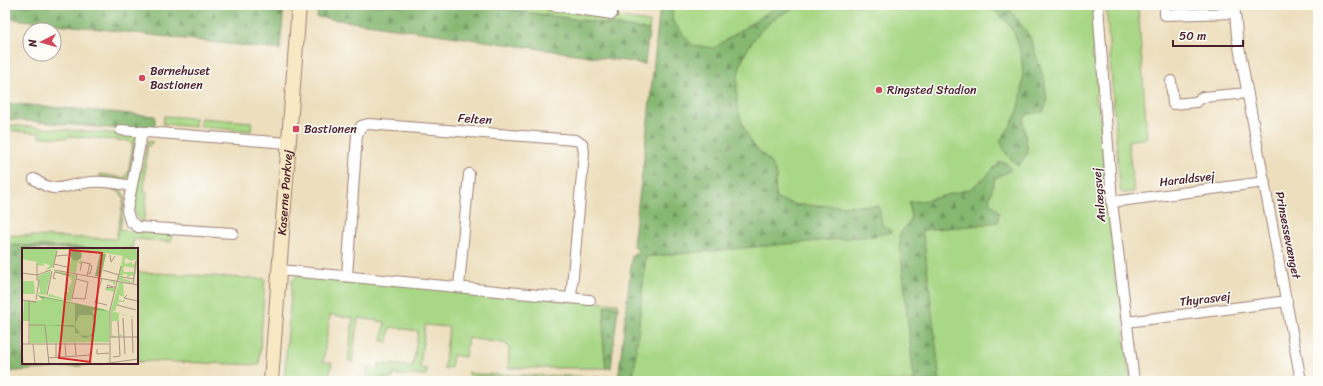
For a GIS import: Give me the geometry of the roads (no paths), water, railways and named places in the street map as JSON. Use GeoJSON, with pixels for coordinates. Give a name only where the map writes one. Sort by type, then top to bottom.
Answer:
{"type":"FeatureCollection","features":[{"type":"Feature","properties":{"kind":"street","name":"Kaserne Parkvej"},"geometry":{"type":"LineString","coordinates":[[271,381],[299,5]]}},
{"type":"Feature","properties":{"kind":"street"},"geometry":{"type":"LineString","coordinates":[[551,5],[593,8],[612,14]]}},
{"type":"Feature","properties":{"kind":"street","name":"Anlægsvej"},"geometry":{"type":"LineString","coordinates":[[1098,5],[1112,202],[1134,381]]}},
{"type":"Feature","properties":{"kind":"street","name":"Prinsessevænget"},"geometry":{"type":"LineString","coordinates":[[1165,5],[1166,15],[1235,13],[1237,36],[1302,381]]}},
{"type":"Feature","properties":{"kind":"street"},"geometry":{"type":"LineString","coordinates":[[1171,81],[1173,104],[1196,102],[1203,97],[1248,93]]}},
{"type":"Feature","properties":{"kind":"street","name":"Felten"},"geometry":{"type":"LineString","coordinates":[[347,276],[357,135],[361,126],[368,124],[575,140],[582,143],[584,152],[571,298]]}},
{"type":"Feature","properties":{"kind":"street"},"geometry":{"type":"LineString","coordinates":[[121,130],[288,143]]}},
{"type":"Feature","properties":{"kind":"street"},"geometry":{"type":"LineString","coordinates":[[142,132],[127,211],[130,221],[138,227],[233,233]]}},
{"type":"Feature","properties":{"kind":"street"},"geometry":{"type":"LineString","coordinates":[[458,287],[469,174]]}},
{"type":"Feature","properties":{"kind":"street"},"geometry":{"type":"LineString","coordinates":[[34,179],[49,188],[56,189],[84,182],[105,182],[131,186]]}},
{"type":"Feature","properties":{"kind":"street","name":"Haraldsvej"},"geometry":{"type":"LineString","coordinates":[[1112,202],[1265,182]]}},
{"type":"Feature","properties":{"kind":"street"},"geometry":{"type":"LineString","coordinates":[[280,270],[590,300]]}},
{"type":"Feature","properties":{"kind":"street","name":"Thyrasvej"},"geometry":{"type":"LineString","coordinates":[[1127,322],[1287,301]]}},
{"type":"Feature","properties":{"kind":"place","name":"Børnehuset Bastionen"},"geometry":{"type":"Point","coordinates":[142,78]}},
{"type":"Feature","properties":{"kind":"place","name":"Ringsted Stadion"},"geometry":{"type":"Point","coordinates":[879,90]}},
{"type":"Feature","properties":{"kind":"place","name":"Bastionen"},"geometry":{"type":"Point","coordinates":[296,129]}}]}
